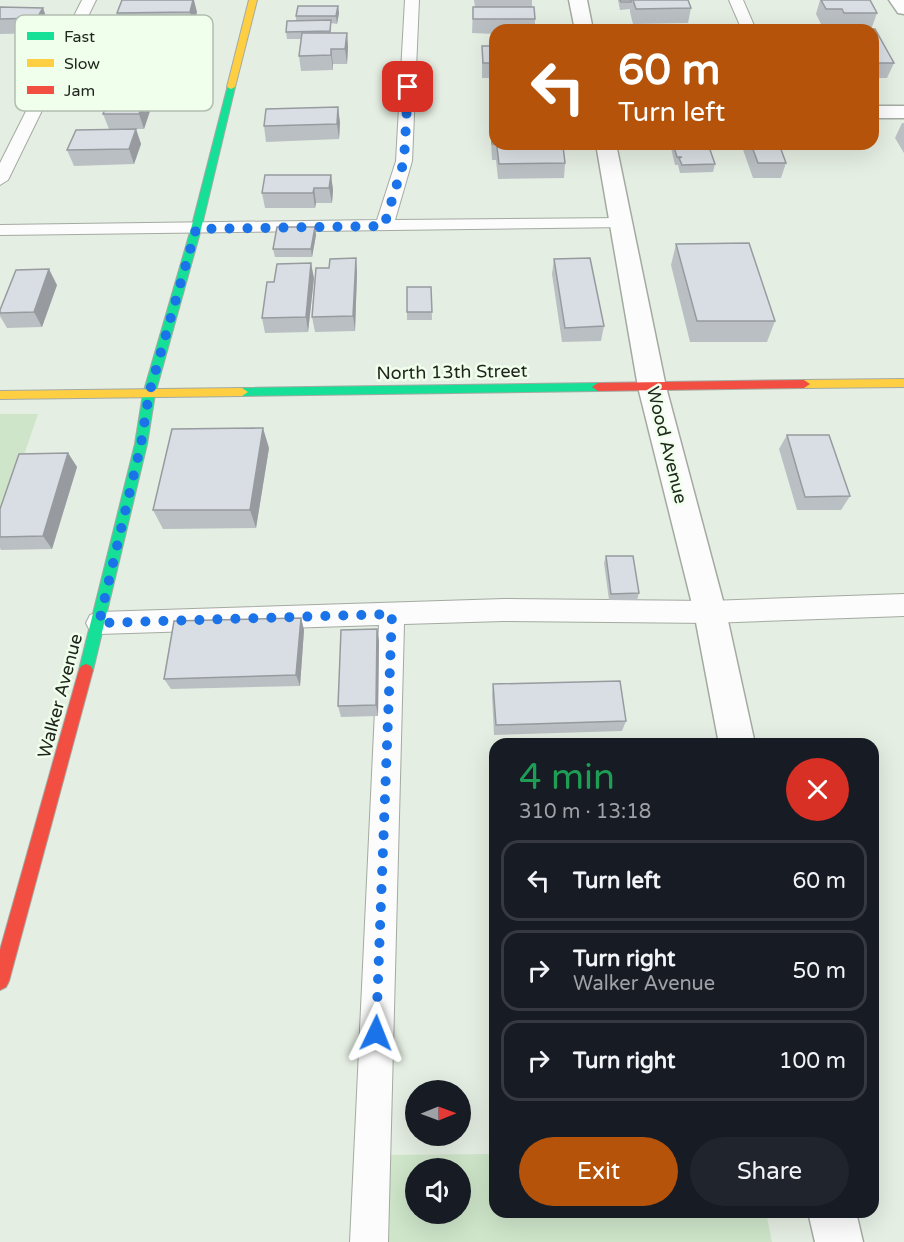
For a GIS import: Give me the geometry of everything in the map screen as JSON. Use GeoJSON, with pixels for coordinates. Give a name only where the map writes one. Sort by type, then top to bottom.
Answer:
{"type":"FeatureCollection","features":[{"type":"Feature","properties":{"kind":"street","name":"Walker Avenue"},"geometry":{"type":"LineString","coordinates":[[0,981],[99,623],[141,444],[149,394],[196,229],[253,0]]}},
{"type":"Feature","properties":{"kind":"street"},"geometry":{"type":"LineString","coordinates":[[578,0],[583,24]]}},
{"type":"Feature","properties":{"kind":"street"},"geometry":{"type":"LineString","coordinates":[[898,0],[904,9]]}},
{"type":"Feature","properties":{"kind":"street"},"geometry":{"type":"LineString","coordinates":[[879,112],[904,112]]}},
{"type":"Feature","properties":{"kind":"street","name":"Wood Avenue"},"geometry":{"type":"LineString","coordinates":[[607,150],[652,387],[710,612],[736,738]]}},
{"type":"Feature","properties":{"kind":"street","name":"North 13th Street"},"geometry":{"type":"LineString","coordinates":[[0,395],[904,383]]}},
{"type":"Feature","properties":{"kind":"street"},"geometry":{"type":"LineString","coordinates":[[833,1218],[838,1242]]}},
{"type":"Feature","properties":{"kind":"lane"},"geometry":{"type":"LineString","coordinates":[[82,15],[89,0]]}},
{"type":"Feature","properties":{"kind":"lane"},"geometry":{"type":"LineString","coordinates":[[384,226],[404,161],[412,0]]}},
{"type":"Feature","properties":{"kind":"lane"},"geometry":{"type":"LineString","coordinates":[[736,0],[746,24]]}},
{"type":"Feature","properties":{"kind":"lane"},"geometry":{"type":"LineString","coordinates":[[0,180],[34,111]]}},
{"type":"Feature","properties":{"kind":"lane"},"geometry":{"type":"LineString","coordinates":[[0,230],[622,223]]}},
{"type":"Feature","properties":{"kind":"lane"},"geometry":{"type":"LineString","coordinates":[[99,623],[504,610],[710,612],[904,605]]}},
{"type":"Feature","properties":{"kind":"lane"},"geometry":{"type":"LineString","coordinates":[[369,1242],[392,614]]}},
{"type":"Feature","properties":{"kind":"green space"},"geometry":{"type":"Polygon","coordinates":[[[0,414],[38,414],[0,525],[0,414]]]}},
{"type":"Feature","properties":{"kind":"green space"},"geometry":{"type":"Polygon","coordinates":[[[489,1154],[489,1218],[767,1218],[772,1242],[379,1242],[380,1155],[489,1154]]]}},
{"type":"Feature","properties":{"kind":"building"},"geometry":{"type":"Polygon","coordinates":[[[122,0],[193,0],[190,12],[117,13],[122,0]]]}},
{"type":"Feature","properties":{"kind":"building"},"geometry":{"type":"Polygon","coordinates":[[[633,0],[688,0],[691,8],[636,9],[633,0]]]}},
{"type":"Feature","properties":{"kind":"building"},"geometry":{"type":"Polygon","coordinates":[[[821,0],[870,0],[877,13],[844,13],[842,9],[826,9],[821,0]]]}},
{"type":"Feature","properties":{"kind":"building"},"geometry":{"type":"Polygon","coordinates":[[[298,6],[338,6],[336,16],[296,16],[298,6]]]}},
{"type":"Feature","properties":{"kind":"building"},"geometry":{"type":"Polygon","coordinates":[[[0,7],[43,8],[39,15],[15,15],[15,19],[0,19],[0,7]]]}},
{"type":"Feature","properties":{"kind":"building"},"geometry":{"type":"Polygon","coordinates":[[[473,7],[534,7],[535,19],[473,19],[473,7]]]}},
{"type":"Feature","properties":{"kind":"building"},"geometry":{"type":"Polygon","coordinates":[[[331,20],[330,31],[286,32],[287,21],[331,20]]]}},
{"type":"Feature","properties":{"kind":"building"},"geometry":{"type":"Polygon","coordinates":[[[302,33],[347,33],[345,49],[331,49],[331,55],[299,56],[302,33]]]}},
{"type":"Feature","properties":{"kind":"building"},"geometry":{"type":"Polygon","coordinates":[[[879,36],[894,63],[879,63],[879,36]]]}},
{"type":"Feature","properties":{"kind":"building"},"geometry":{"type":"Polygon","coordinates":[[[482,46],[489,46],[489,63],[483,63],[482,46]]]}},
{"type":"Feature","properties":{"kind":"building"},"geometry":{"type":"Polygon","coordinates":[[[338,107],[337,124],[264,126],[266,109],[338,107]]]}},
{"type":"Feature","properties":{"kind":"building"},"geometry":{"type":"Polygon","coordinates":[[[104,111],[140,111],[139,114],[103,114],[104,111]]]}},
{"type":"Feature","properties":{"kind":"building"},"geometry":{"type":"Polygon","coordinates":[[[136,129],[129,149],[67,150],[76,130],[136,129]]]}},
{"type":"Feature","properties":{"kind":"building"},"geometry":{"type":"Polygon","coordinates":[[[497,150],[563,150],[565,163],[499,164],[497,150]]]}},
{"type":"Feature","properties":{"kind":"building"},"geometry":{"type":"Polygon","coordinates":[[[675,150],[710,150],[715,164],[682,165],[679,158],[682,157],[677,157],[675,150]]]}},
{"type":"Feature","properties":{"kind":"building"},"geometry":{"type":"Polygon","coordinates":[[[753,150],[781,150],[786,163],[758,163],[753,150]]]}},
{"type":"Feature","properties":{"kind":"building"},"geometry":{"type":"Polygon","coordinates":[[[265,175],[331,175],[329,188],[314,188],[313,193],[262,193],[265,175]]]}},
{"type":"Feature","properties":{"kind":"building"},"geometry":{"type":"Polygon","coordinates":[[[277,227],[315,227],[311,249],[273,249],[277,227]]]}},
{"type":"Feature","properties":{"kind":"building"},"geometry":{"type":"Polygon","coordinates":[[[749,243],[775,321],[697,321],[676,244],[749,243]]]}},
{"type":"Feature","properties":{"kind":"building"},"geometry":{"type":"Polygon","coordinates":[[[356,258],[353,316],[312,317],[316,268],[329,268],[330,259],[356,258]]]}},
{"type":"Feature","properties":{"kind":"building"},"geometry":{"type":"Polygon","coordinates":[[[590,258],[604,326],[565,328],[554,259],[590,258]]]}},
{"type":"Feature","properties":{"kind":"building"},"geometry":{"type":"Polygon","coordinates":[[[311,263],[306,317],[262,318],[267,282],[274,282],[277,264],[311,263]]]}},
{"type":"Feature","properties":{"kind":"building"},"geometry":{"type":"Polygon","coordinates":[[[49,269],[34,312],[0,313],[16,270],[49,269]]]}},
{"type":"Feature","properties":{"kind":"building"},"geometry":{"type":"Polygon","coordinates":[[[407,287],[431,287],[432,312],[407,312],[407,287]]]}},
{"type":"Feature","properties":{"kind":"building"},"geometry":{"type":"Polygon","coordinates":[[[263,428],[250,510],[153,510],[172,429],[263,428]]]}},
{"type":"Feature","properties":{"kind":"building"},"geometry":{"type":"Polygon","coordinates":[[[787,435],[829,435],[850,496],[805,497],[787,435]]]}},
{"type":"Feature","properties":{"kind":"building"},"geometry":{"type":"Polygon","coordinates":[[[68,453],[43,536],[0,537],[0,509],[19,454],[68,453]]]}},
{"type":"Feature","properties":{"kind":"building"},"geometry":{"type":"Polygon","coordinates":[[[606,556],[633,556],[639,593],[611,594],[606,556]]]}},
{"type":"Feature","properties":{"kind":"building"},"geometry":{"type":"Polygon","coordinates":[[[301,618],[296,675],[164,679],[174,621],[301,618]]]}},
{"type":"Feature","properties":{"kind":"building"},"geometry":{"type":"Polygon","coordinates":[[[377,629],[376,705],[338,706],[341,630],[377,629]]]}},
{"type":"Feature","properties":{"kind":"building"},"geometry":{"type":"Polygon","coordinates":[[[620,681],[626,721],[496,725],[493,684],[620,681]]]}},
{"type":"Feature","properties":{"kind":"traffic: fast"},"geometry":{"type":"LineString","coordinates":[[86,670],[141,444],[149,394],[196,229],[231,87]]}},
{"type":"Feature","properties":{"kind":"traffic: fast"},"geometry":{"type":"LineString","coordinates":[[242,392],[598,387]]}},
{"type":"Feature","properties":{"kind":"traffic: slow"},"geometry":{"type":"LineString","coordinates":[[231,87],[253,0]]}},
{"type":"Feature","properties":{"kind":"traffic: slow"},"geometry":{"type":"LineString","coordinates":[[804,384],[904,383]]}},
{"type":"Feature","properties":{"kind":"traffic: slow"},"geometry":{"type":"LineString","coordinates":[[0,395],[242,392]]}},
{"type":"Feature","properties":{"kind":"traffic: jam"},"geometry":{"type":"LineString","coordinates":[[598,387],[804,384]]}},
{"type":"Feature","properties":{"kind":"traffic: jam"},"geometry":{"type":"LineString","coordinates":[[0,981],[86,670]]}},
{"type":"Feature","properties":{"kind":"route"},"geometry":{"type":"LineString","coordinates":[[376,1033],[392,614],[99,623],[141,444],[149,394],[196,229],[384,226],[404,161],[408,87]]}}]}
